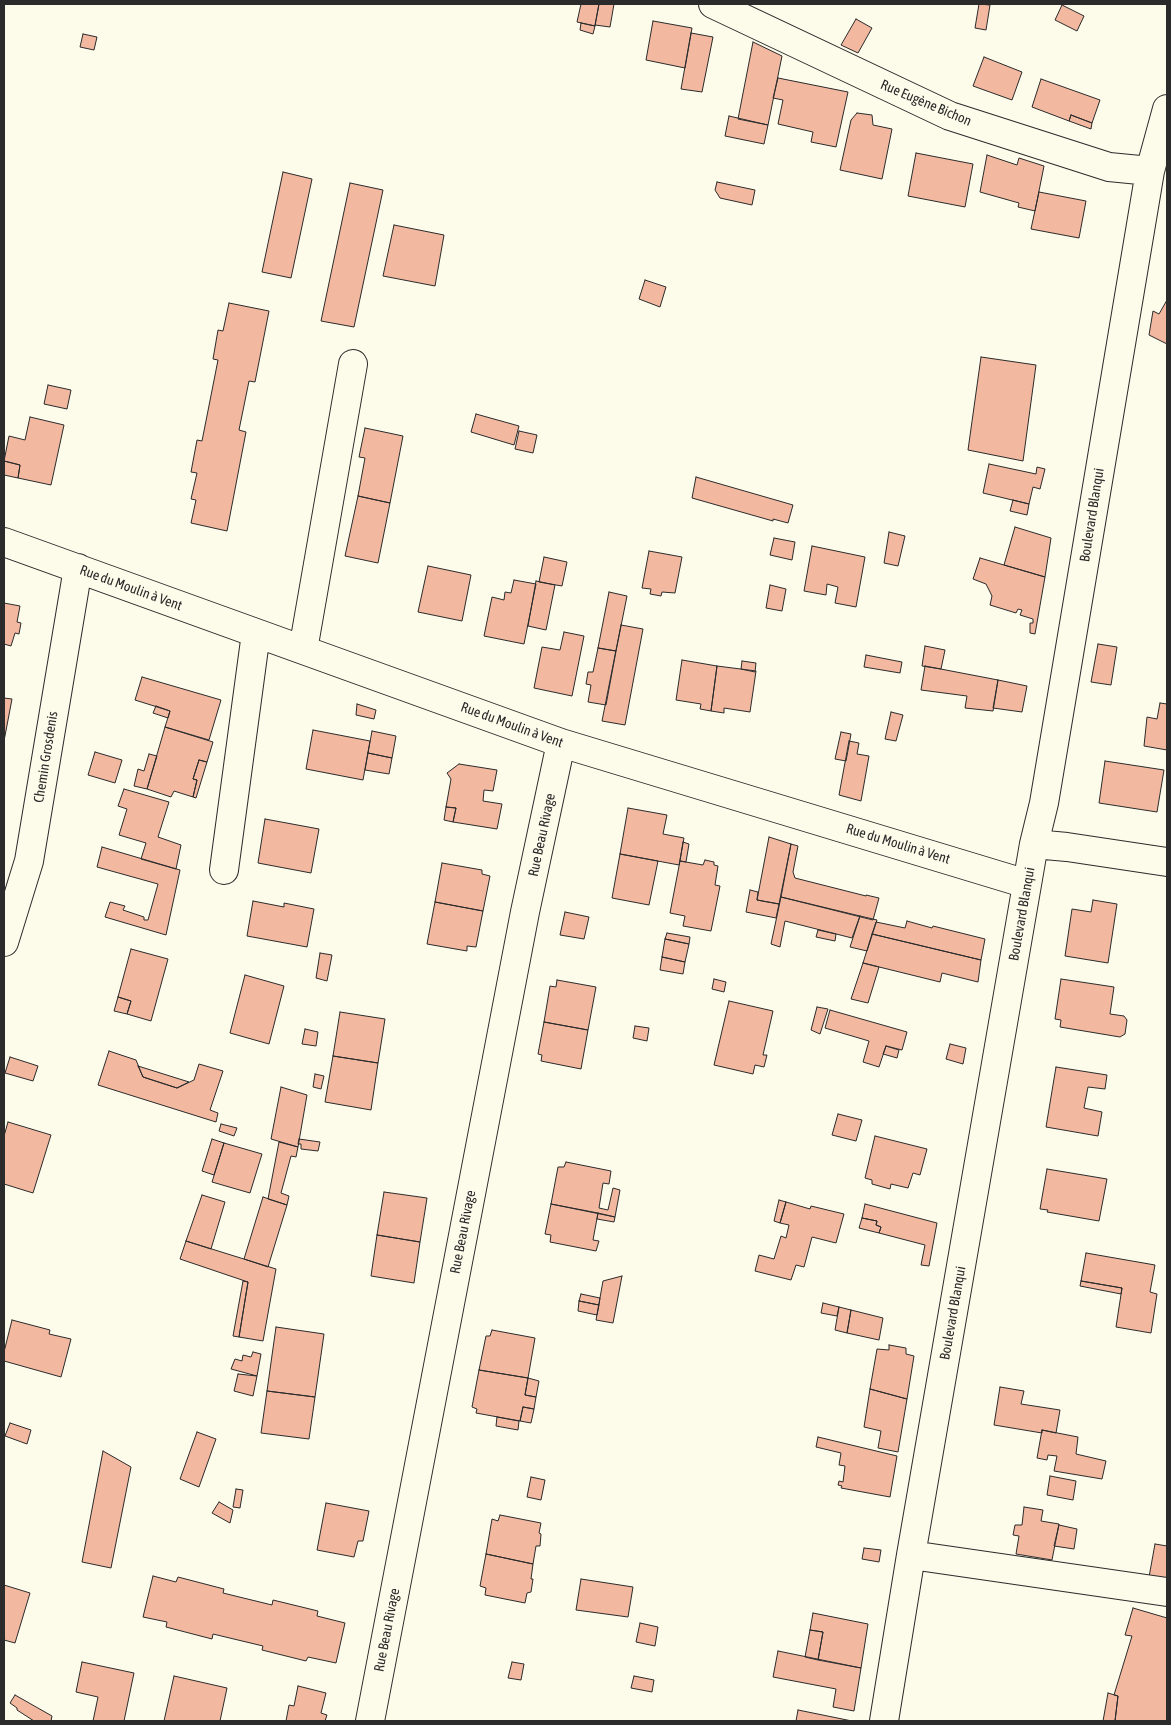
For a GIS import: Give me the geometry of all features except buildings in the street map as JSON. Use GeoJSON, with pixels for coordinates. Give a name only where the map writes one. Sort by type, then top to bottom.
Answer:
{"type":"FeatureCollection","features":[{"type":"Feature","properties":{"kind":"street","name":"Rue Eugène Bichon"},"geometry":{"type":"LineString","coordinates":[[713,4],[950,116],[1109,167],[1150,171]]}},
{"type":"Feature","properties":{"kind":"street","name":"Boulevard Blanqui"},"geometry":{"type":"LineString","coordinates":[[884,1721],[1027,884],[1044,803],[1150,171],[1167,109]]}},
{"type":"Feature","properties":{"kind":"street"},"geometry":{"type":"LineString","coordinates":[[303,650],[353,364]]}},
{"type":"Feature","properties":{"kind":"street","name":"Rue du Moulin à Vent"},"geometry":{"type":"LineString","coordinates":[[4,542],[562,743],[1027,884]]}},
{"type":"Feature","properties":{"kind":"street","name":"Chemin Grosdenis"},"geometry":{"type":"LineString","coordinates":[[4,942],[29,861],[78,568]]}},
{"type":"Feature","properties":{"kind":"street"},"geometry":{"type":"LineString","coordinates":[[224,870],[256,633]]}},
{"type":"Feature","properties":{"kind":"street","name":"Rue Beau Rivage"},"geometry":{"type":"LineString","coordinates":[[370,1721],[525,912],[562,743]]}},
{"type":"Feature","properties":{"kind":"street"},"geometry":{"type":"LineString","coordinates":[[1034,844],[1068,847],[1167,862]]}},
{"type":"Feature","properties":{"kind":"street"},"geometry":{"type":"LineString","coordinates":[[911,1555],[1167,1592]]}}]}
